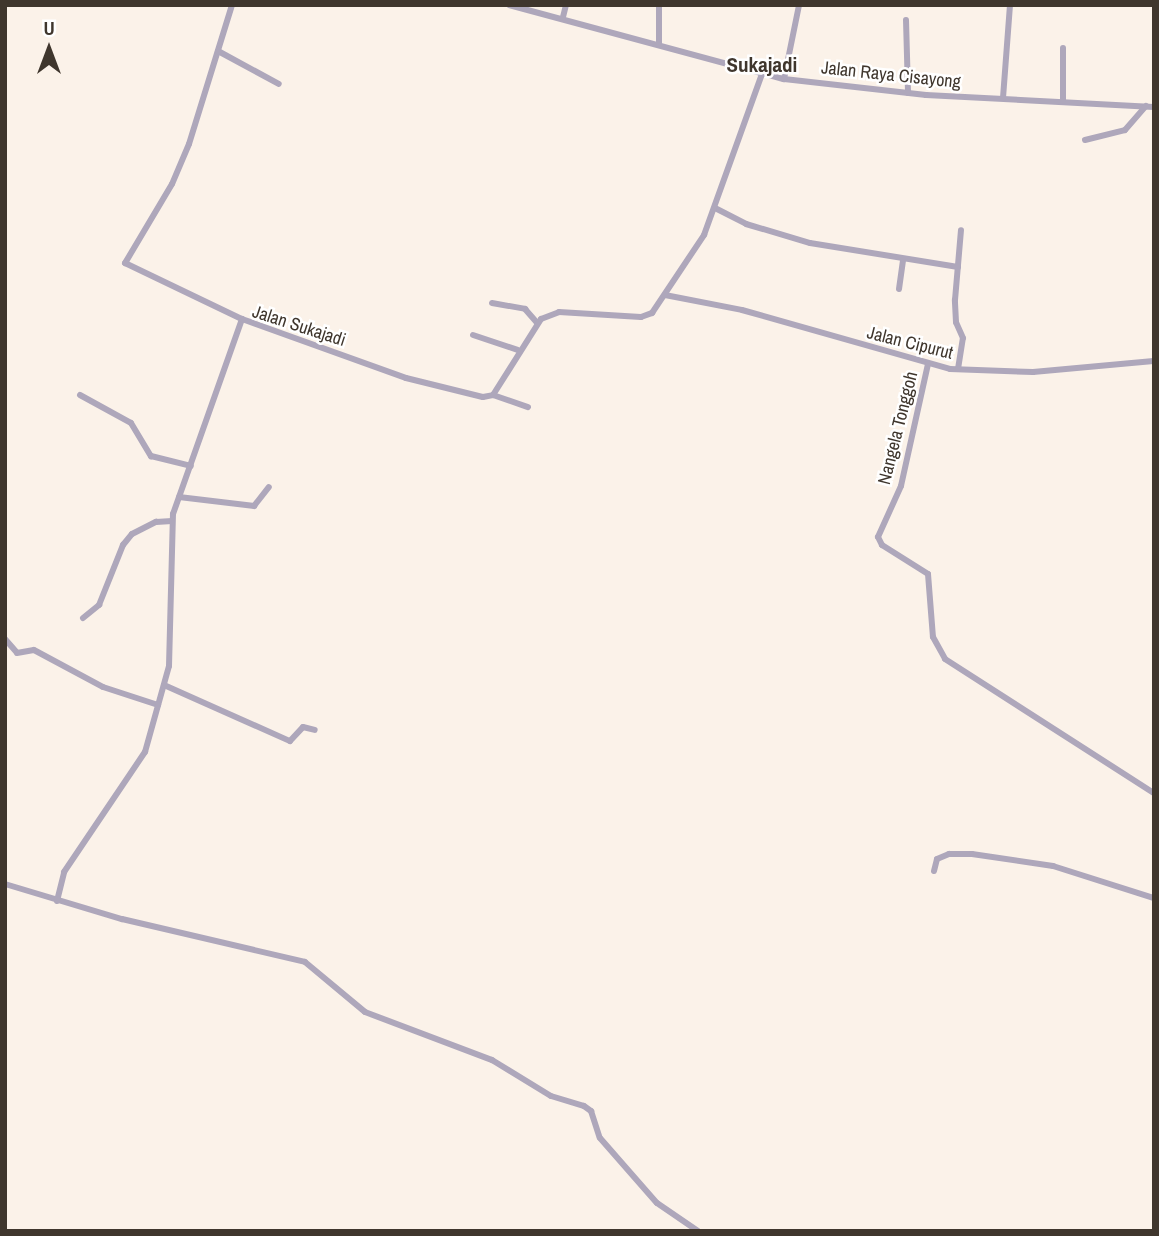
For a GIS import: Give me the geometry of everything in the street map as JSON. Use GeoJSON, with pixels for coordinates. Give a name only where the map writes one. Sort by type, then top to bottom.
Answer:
{"type":"FeatureCollection","features":[{"type":"Feature","properties":{"kind":"street"},"geometry":{"type":"LineString","coordinates":[[232,5],[181,164],[124,263],[242,320]]}},
{"type":"Feature","properties":{"kind":"street","name":"Jalan Raya Cisayong"},"geometry":{"type":"LineString","coordinates":[[509,5],[563,17],[784,79],[908,93],[1150,106]]}},
{"type":"Feature","properties":{"kind":"street"},"geometry":{"type":"LineString","coordinates":[[563,17],[566,5]]}},
{"type":"Feature","properties":{"kind":"street"},"geometry":{"type":"LineString","coordinates":[[659,5],[659,44]]}},
{"type":"Feature","properties":{"kind":"street"},"geometry":{"type":"LineString","coordinates":[[784,79],[799,5]]}},
{"type":"Feature","properties":{"kind":"street"},"geometry":{"type":"LineString","coordinates":[[1003,98],[1010,5]]}},
{"type":"Feature","properties":{"kind":"street"},"geometry":{"type":"LineString","coordinates":[[906,20],[908,93]]}},
{"type":"Feature","properties":{"kind":"street"},"geometry":{"type":"LineString","coordinates":[[1063,48],[1063,101]]}},
{"type":"Feature","properties":{"kind":"street"},"geometry":{"type":"LineString","coordinates":[[218,51],[279,84]]}},
{"type":"Feature","properties":{"kind":"street"},"geometry":{"type":"LineString","coordinates":[[493,396],[537,323],[559,312],[641,317],[652,313],[705,235],[762,74]]}},
{"type":"Feature","properties":{"kind":"street"},"geometry":{"type":"LineString","coordinates":[[1084,140],[1125,130],[1150,106]]}},
{"type":"Feature","properties":{"kind":"street"},"geometry":{"type":"LineString","coordinates":[[715,208],[746,224],[810,243],[958,267]]}},
{"type":"Feature","properties":{"kind":"street"},"geometry":{"type":"LineString","coordinates":[[958,369],[963,342],[956,322],[961,230]]}},
{"type":"Feature","properties":{"kind":"street"},"geometry":{"type":"LineString","coordinates":[[899,289],[903,260]]}},
{"type":"Feature","properties":{"kind":"street","name":"Jalan Cipurut"},"geometry":{"type":"LineString","coordinates":[[665,295],[742,310],[928,363],[958,369],[1033,372],[1154,361]]}},
{"type":"Feature","properties":{"kind":"street"},"geometry":{"type":"LineString","coordinates":[[492,303],[530,311],[537,323]]}},
{"type":"Feature","properties":{"kind":"street","name":"Jalan Sukajadi"},"geometry":{"type":"LineString","coordinates":[[57,901],[64,872],[145,752],[169,666],[172,521],[242,320],[405,378],[493,396],[528,407]]}},
{"type":"Feature","properties":{"kind":"street"},"geometry":{"type":"LineString","coordinates":[[473,335],[519,350]]}},
{"type":"Feature","properties":{"kind":"street","name":"Nangela Tonggoh"},"geometry":{"type":"LineString","coordinates":[[928,363],[901,486],[878,537],[892,552],[928,574],[933,637],[945,659],[962,674],[1154,793]]}},
{"type":"Feature","properties":{"kind":"street"},"geometry":{"type":"LineString","coordinates":[[80,396],[131,423],[151,456],[191,466]]}},
{"type":"Feature","properties":{"kind":"street"},"geometry":{"type":"LineString","coordinates":[[179,497],[254,506],[269,487]]}},
{"type":"Feature","properties":{"kind":"street"},"geometry":{"type":"LineString","coordinates":[[83,618],[99,605],[123,545],[132,534],[156,522],[172,521]]}},
{"type":"Feature","properties":{"kind":"street"},"geometry":{"type":"LineString","coordinates":[[5,639],[17,653],[34,650],[103,687],[158,705]]}},
{"type":"Feature","properties":{"kind":"street"},"geometry":{"type":"LineString","coordinates":[[164,684],[290,741],[303,727],[315,730]]}},
{"type":"Feature","properties":{"kind":"street"},"geometry":{"type":"LineString","coordinates":[[934,871],[937,859],[949,853],[1053,866],[1154,898]]}},
{"type":"Feature","properties":{"kind":"street"},"geometry":{"type":"LineString","coordinates":[[5,884],[57,901],[305,962],[365,1012],[492,1060],[551,1097],[584,1106],[591,1111],[600,1138],[657,1203],[698,1231]]}},
{"type":"Feature","properties":{"kind":"district","name":"Sukajadi"},"geometry":{"type":"Point","coordinates":[762,65]}}]}
